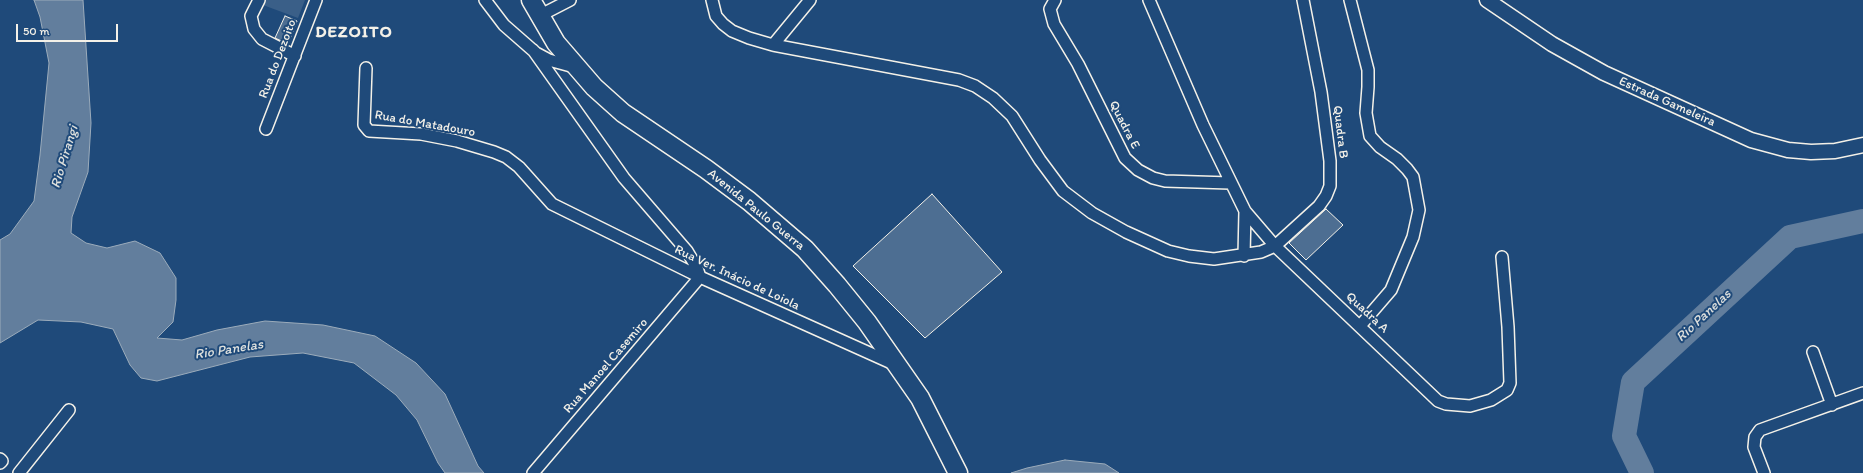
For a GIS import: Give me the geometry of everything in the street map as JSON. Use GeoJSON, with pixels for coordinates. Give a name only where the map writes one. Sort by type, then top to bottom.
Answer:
{"type":"FeatureCollection","features":[{"type":"Feature","properties":{"kind":"main road","name":"Avenida Paulo Guerra"},"geometry":{"type":"LineString","coordinates":[[535,8],[556,43],[594,87],[623,112],[749,200],[805,249],[867,322],[900,367],[920,398],[958,473]]}},
{"type":"Feature","properties":{"kind":"street"},"geometry":{"type":"LineString","coordinates":[[259,0],[251,16],[254,29],[262,39],[296,56]]}},
{"type":"Feature","properties":{"kind":"street","name":"Rua do Dezoito"},"geometry":{"type":"LineString","coordinates":[[266,129],[296,56],[316,0]]}},
{"type":"Feature","properties":{"kind":"street"},"geometry":{"type":"LineString","coordinates":[[485,0],[504,24],[533,50],[549,60],[578,68]]}},
{"type":"Feature","properties":{"kind":"street"},"geometry":{"type":"LineString","coordinates":[[535,8],[570,0]]}},
{"type":"Feature","properties":{"kind":"street"},"geometry":{"type":"LineString","coordinates":[[712,0],[716,16],[732,31],[773,45],[959,80],[975,86],[993,98],[1012,116],[1040,160],[1063,191],[1092,213],[1133,235],[1168,250],[1189,256],[1214,259],[1244,256],[1262,252],[1275,246]]}},
{"type":"Feature","properties":{"kind":"street"},"geometry":{"type":"LineString","coordinates":[[773,45],[810,0]]}},
{"type":"Feature","properties":{"kind":"street","name":"Quadra A"},"geometry":{"type":"LineString","coordinates":[[1149,0],[1230,183],[1245,211],[1275,246],[1438,401],[1454,406],[1470,406],[1491,400],[1507,390],[1510,383],[1510,368],[1502,257]]}},
{"type":"Feature","properties":{"kind":"street","name":"Quadra B"},"geometry":{"type":"LineString","coordinates":[[1275,246],[1319,206],[1326,196],[1330,186],[1330,161],[1321,92],[1303,0]]}},
{"type":"Feature","properties":{"kind":"street"},"geometry":{"type":"LineString","coordinates":[[1350,0],[1368,70],[1366,113],[1370,136],[1380,147],[1397,159],[1413,177],[1419,210],[1413,237],[1391,290],[1360,326]]}},
{"type":"Feature","properties":{"kind":"street","name":"Estrada Gameleira"},"geometry":{"type":"LineString","coordinates":[[1487,0],[1552,44],[1604,73],[1751,140],[1788,150],[1811,152],[1835,151],[1863,145]]}},
{"type":"Feature","properties":{"kind":"street","name":"Quadra E"},"geometry":{"type":"LineString","coordinates":[[1054,2],[1051,12],[1054,24],[1078,64],[1125,158],[1138,170],[1153,178],[1166,181],[1230,183]]}},
{"type":"Feature","properties":{"kind":"street"},"geometry":{"type":"LineString","coordinates":[[533,50],[624,178],[687,251],[698,268],[700,278]]}},
{"type":"Feature","properties":{"kind":"street","name":"Rua do Matadouro"},"geometry":{"type":"LineString","coordinates":[[366,68],[364,124],[369,131],[421,134],[457,141],[494,152],[513,161],[552,204],[563,210]]}},
{"type":"Feature","properties":{"kind":"street","name":"Rua Ver. Inácio de Loiola"},"geometry":{"type":"LineString","coordinates":[[563,210],[700,278],[900,367]]}},
{"type":"Feature","properties":{"kind":"street"},"geometry":{"type":"LineString","coordinates":[[1244,256],[1245,211]]}},
{"type":"Feature","properties":{"kind":"street","name":"Rua Manoel Casemiro"},"geometry":{"type":"LineString","coordinates":[[533,473],[700,278]]}},
{"type":"Feature","properties":{"kind":"street"},"geometry":{"type":"LineString","coordinates":[[1813,352],[1832,404]]}},
{"type":"Feature","properties":{"kind":"street"},"geometry":{"type":"LineString","coordinates":[[1764,473],[1754,447],[1755,437],[1760,430],[1863,393]]}},
{"type":"Feature","properties":{"kind":"street"},"geometry":{"type":"LineString","coordinates":[[19,473],[69,410]]}},
{"type":"Feature","properties":{"kind":"street"},"geometry":{"type":"LineString","coordinates":[[0,459],[2,460],[0,463]]}},
{"type":"Feature","properties":{"kind":"shaded area"},"geometry":{"type":"Polygon","coordinates":[[[265,0],[305,0],[298,18],[263,5],[265,0]]]}},
{"type":"Feature","properties":{"kind":"water","name":"Rio Pirangi"},"geometry":{"type":"Polygon","coordinates":[[[34,0],[83,0],[91,123],[88,172],[72,217],[71,233],[86,243],[107,248],[135,241],[160,253],[176,278],[176,300],[173,322],[157,338],[182,340],[217,330],[265,321],[323,325],[375,336],[416,363],[445,394],[478,466],[484,473],[445,473],[438,463],[417,420],[396,395],[354,363],[303,353],[250,357],[157,381],[141,378],[130,365],[113,329],[81,322],[38,320],[0,343],[0,240],[10,234],[34,201],[40,155],[49,63],[40,17],[34,0]]]}},
{"type":"Feature","properties":{"kind":"water"},"geometry":{"type":"Polygon","coordinates":[[[1065,460],[1105,464],[1119,473],[1011,473],[1027,468],[1065,460]]]}},
{"type":"Feature","properties":{"kind":"building"},"geometry":{"type":"Polygon","coordinates":[[[285,16],[297,21],[288,44],[275,38],[285,16]]]}},
{"type":"Feature","properties":{"kind":"building"},"geometry":{"type":"Polygon","coordinates":[[[932,194],[1002,272],[925,338],[853,266],[932,194]]]}},
{"type":"Feature","properties":{"kind":"building"},"geometry":{"type":"Polygon","coordinates":[[[1326,209],[1343,225],[1306,260],[1289,243],[1326,209]]]}},
{"type":"Feature","properties":{"kind":"waterway","name":"Rio Panelas"},"geometry":{"type":"LineString","coordinates":[[1642,473],[1624,436],[1633,382],[1790,237],[1863,221]]}},
{"type":"Feature","properties":{"kind":"district","name":"DEZOITO"},"geometry":{"type":"Point","coordinates":[354,33]}}]}
